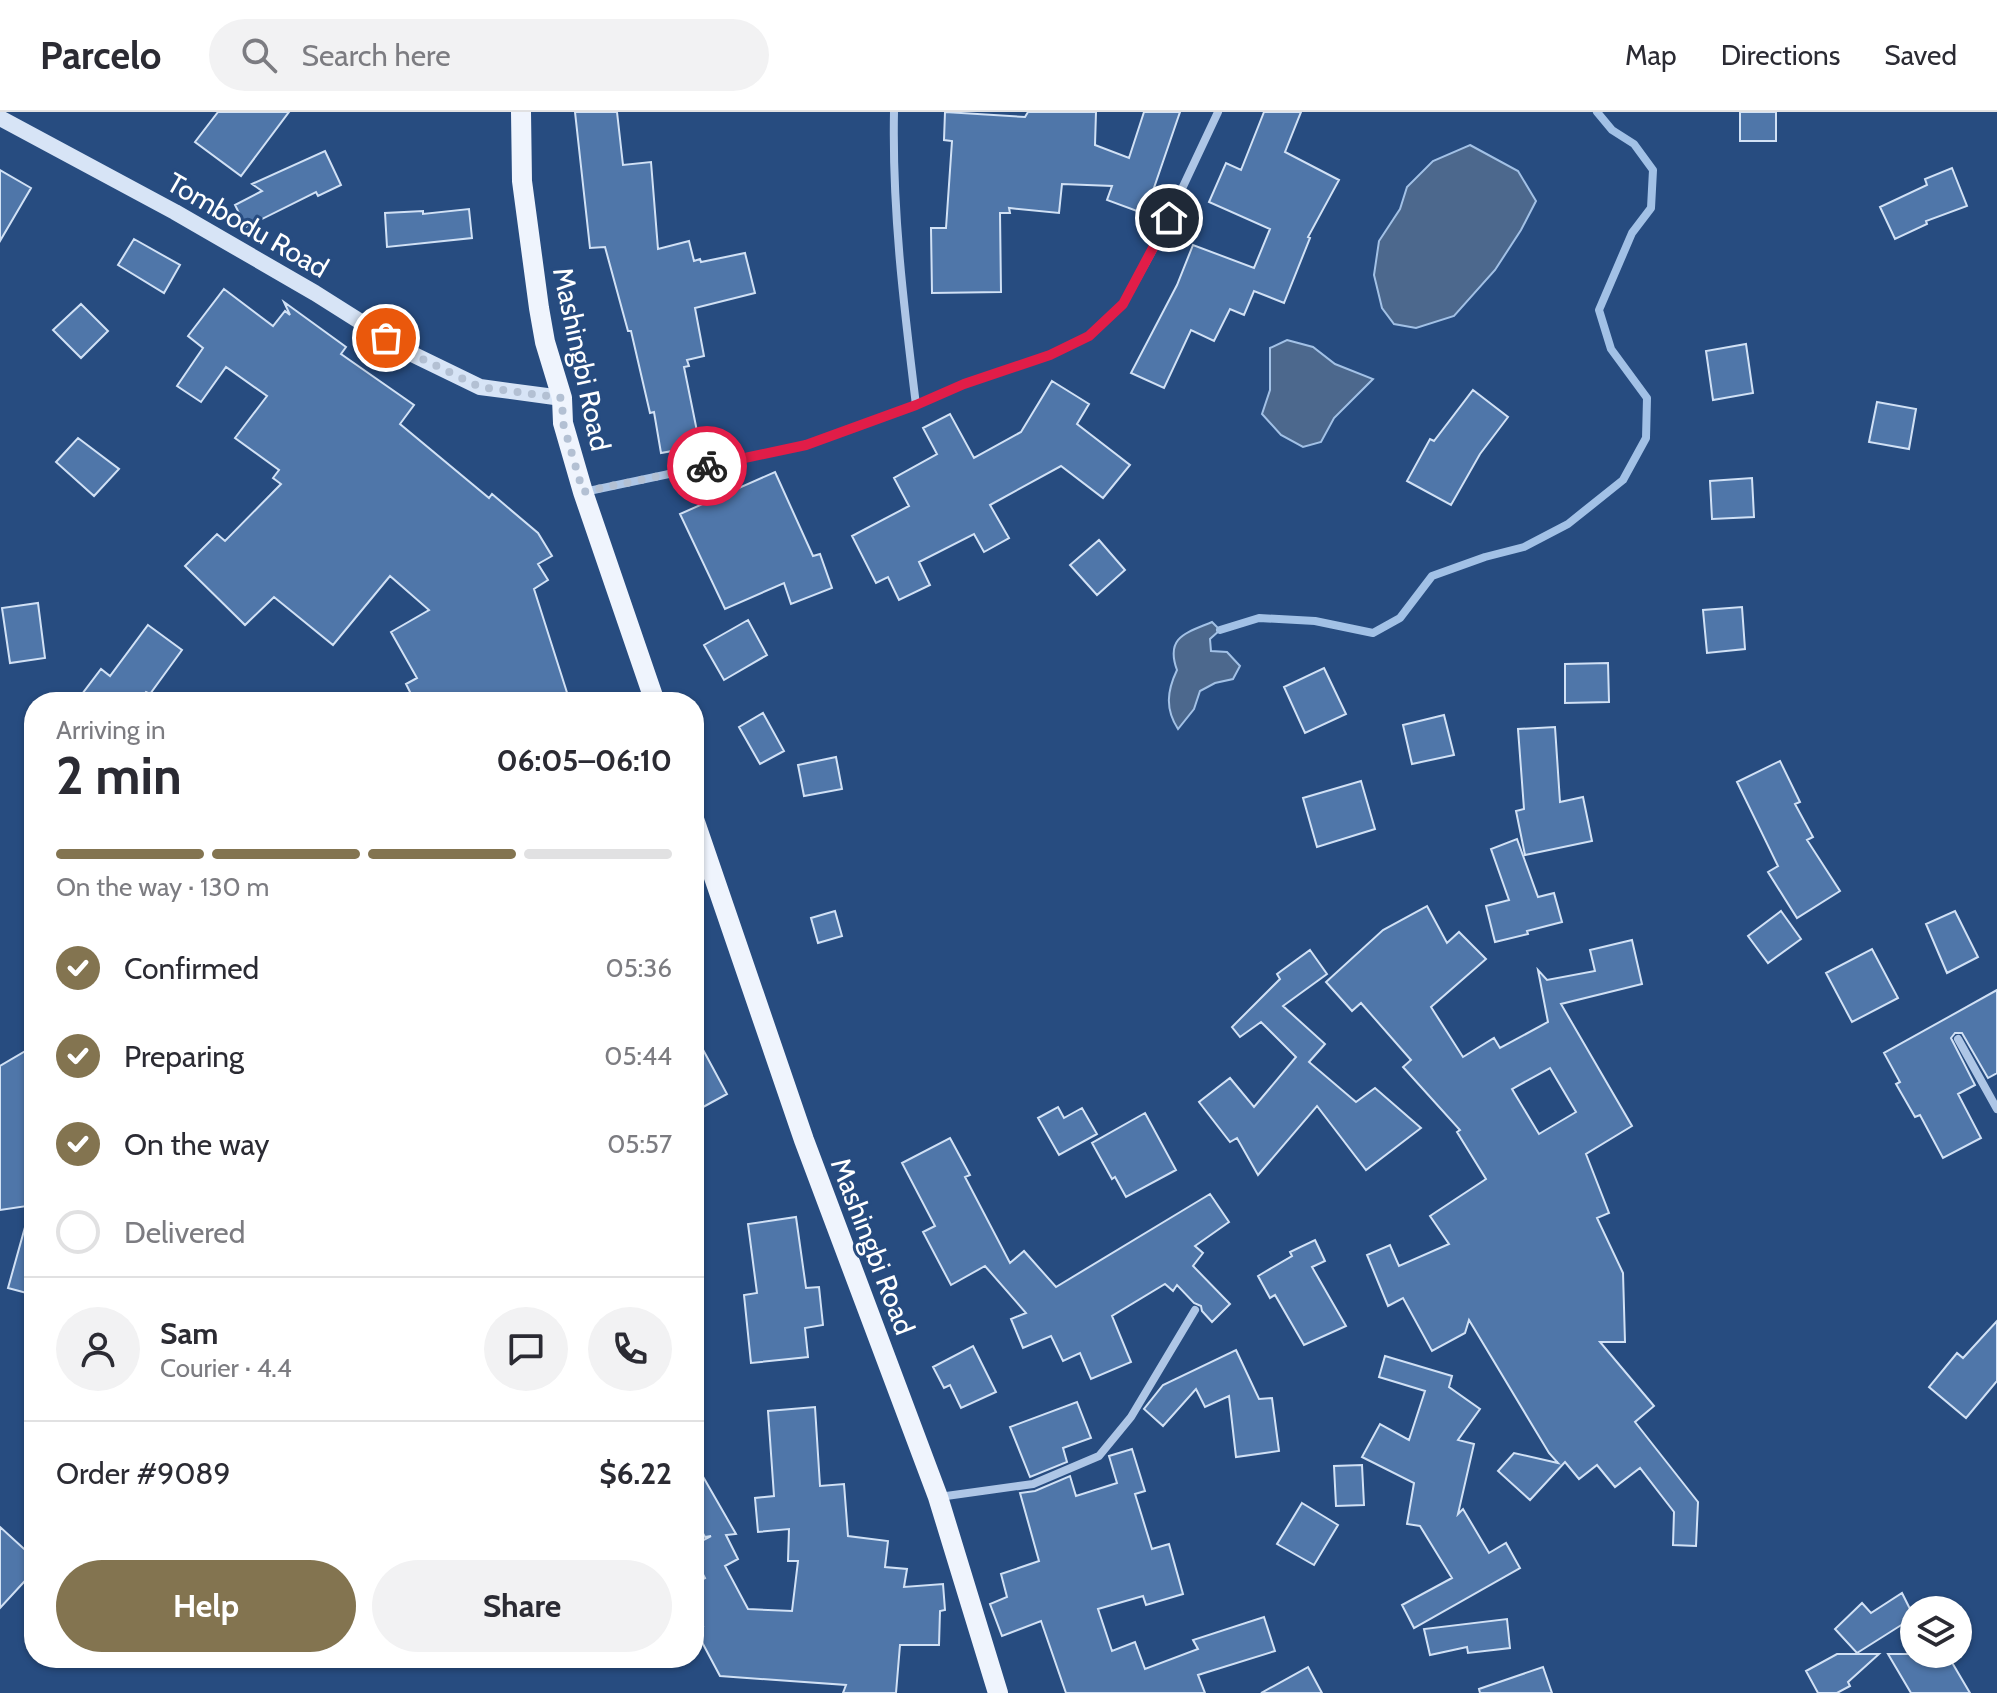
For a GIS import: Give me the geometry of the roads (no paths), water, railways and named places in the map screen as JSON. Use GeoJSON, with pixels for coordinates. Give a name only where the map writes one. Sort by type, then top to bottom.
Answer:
{"type":"FeatureCollection","features":[{"type":"Feature","properties":{"kind":"main road","name":"Mashingbi Road"},"geometry":{"type":"LineString","coordinates":[[521,112],[522,181],[539,308],[545,342],[562,398],[563,423],[583,492],[652,692]]}},
{"type":"Feature","properties":{"kind":"main road","name":"Tombodu Road"},"geometry":{"type":"LineString","coordinates":[[0,118],[175,212],[315,293],[410,353],[480,387],[562,398]]}},
{"type":"Feature","properties":{"kind":"main road","name":"Mashingbi Road"},"geometry":{"type":"LineString","coordinates":[[704,848],[804,1140],[938,1497],[998,1693]]}},
{"type":"Feature","properties":{"kind":"street"},"geometry":{"type":"LineString","coordinates":[[894,112],[892,167],[916,405]]}},
{"type":"Feature","properties":{"kind":"street"},"geometry":{"type":"LineString","coordinates":[[583,492],[806,445],[964,384],[1050,355],[1089,336],[1123,304],[1156,244],[1218,112]]}},
{"type":"Feature","properties":{"kind":"street"},"geometry":{"type":"LineString","coordinates":[[1958,1039],[1997,1109]]}},
{"type":"Feature","properties":{"kind":"street"},"geometry":{"type":"LineString","coordinates":[[938,1497],[1033,1484],[1099,1456],[1131,1417],[1195,1310]]}},
{"type":"Feature","properties":{"kind":"water"},"geometry":{"type":"Polygon","coordinates":[[[1470,145],[1518,171],[1536,201],[1495,270],[1454,316],[1416,328],[1394,324],[1382,308],[1374,275],[1379,241],[1400,209],[1407,187],[1433,161],[1470,145]]]}},
{"type":"Feature","properties":{"kind":"water"},"geometry":{"type":"Polygon","coordinates":[[[1287,340],[1313,347],[1335,364],[1373,379],[1334,418],[1321,442],[1303,447],[1281,435],[1262,414],[1270,390],[1270,348],[1287,340]]]}},
{"type":"Feature","properties":{"kind":"water"},"geometry":{"type":"Polygon","coordinates":[[[1212,622],[1220,630],[1210,639],[1211,651],[1227,652],[1240,666],[1233,679],[1200,691],[1194,709],[1178,729],[1169,700],[1177,670],[1174,659],[1176,643],[1186,633],[1212,622]]]}},
{"type":"Feature","properties":{"kind":"waterway"},"geometry":{"type":"LineString","coordinates":[[1220,630],[1259,618],[1315,621],[1373,633],[1400,618],[1432,576],[1524,547],[1568,524],[1623,480],[1646,438],[1647,398],[1611,349],[1599,310],[1632,233],[1651,208],[1653,170],[1634,144],[1612,130],[1597,112]]}}]}
